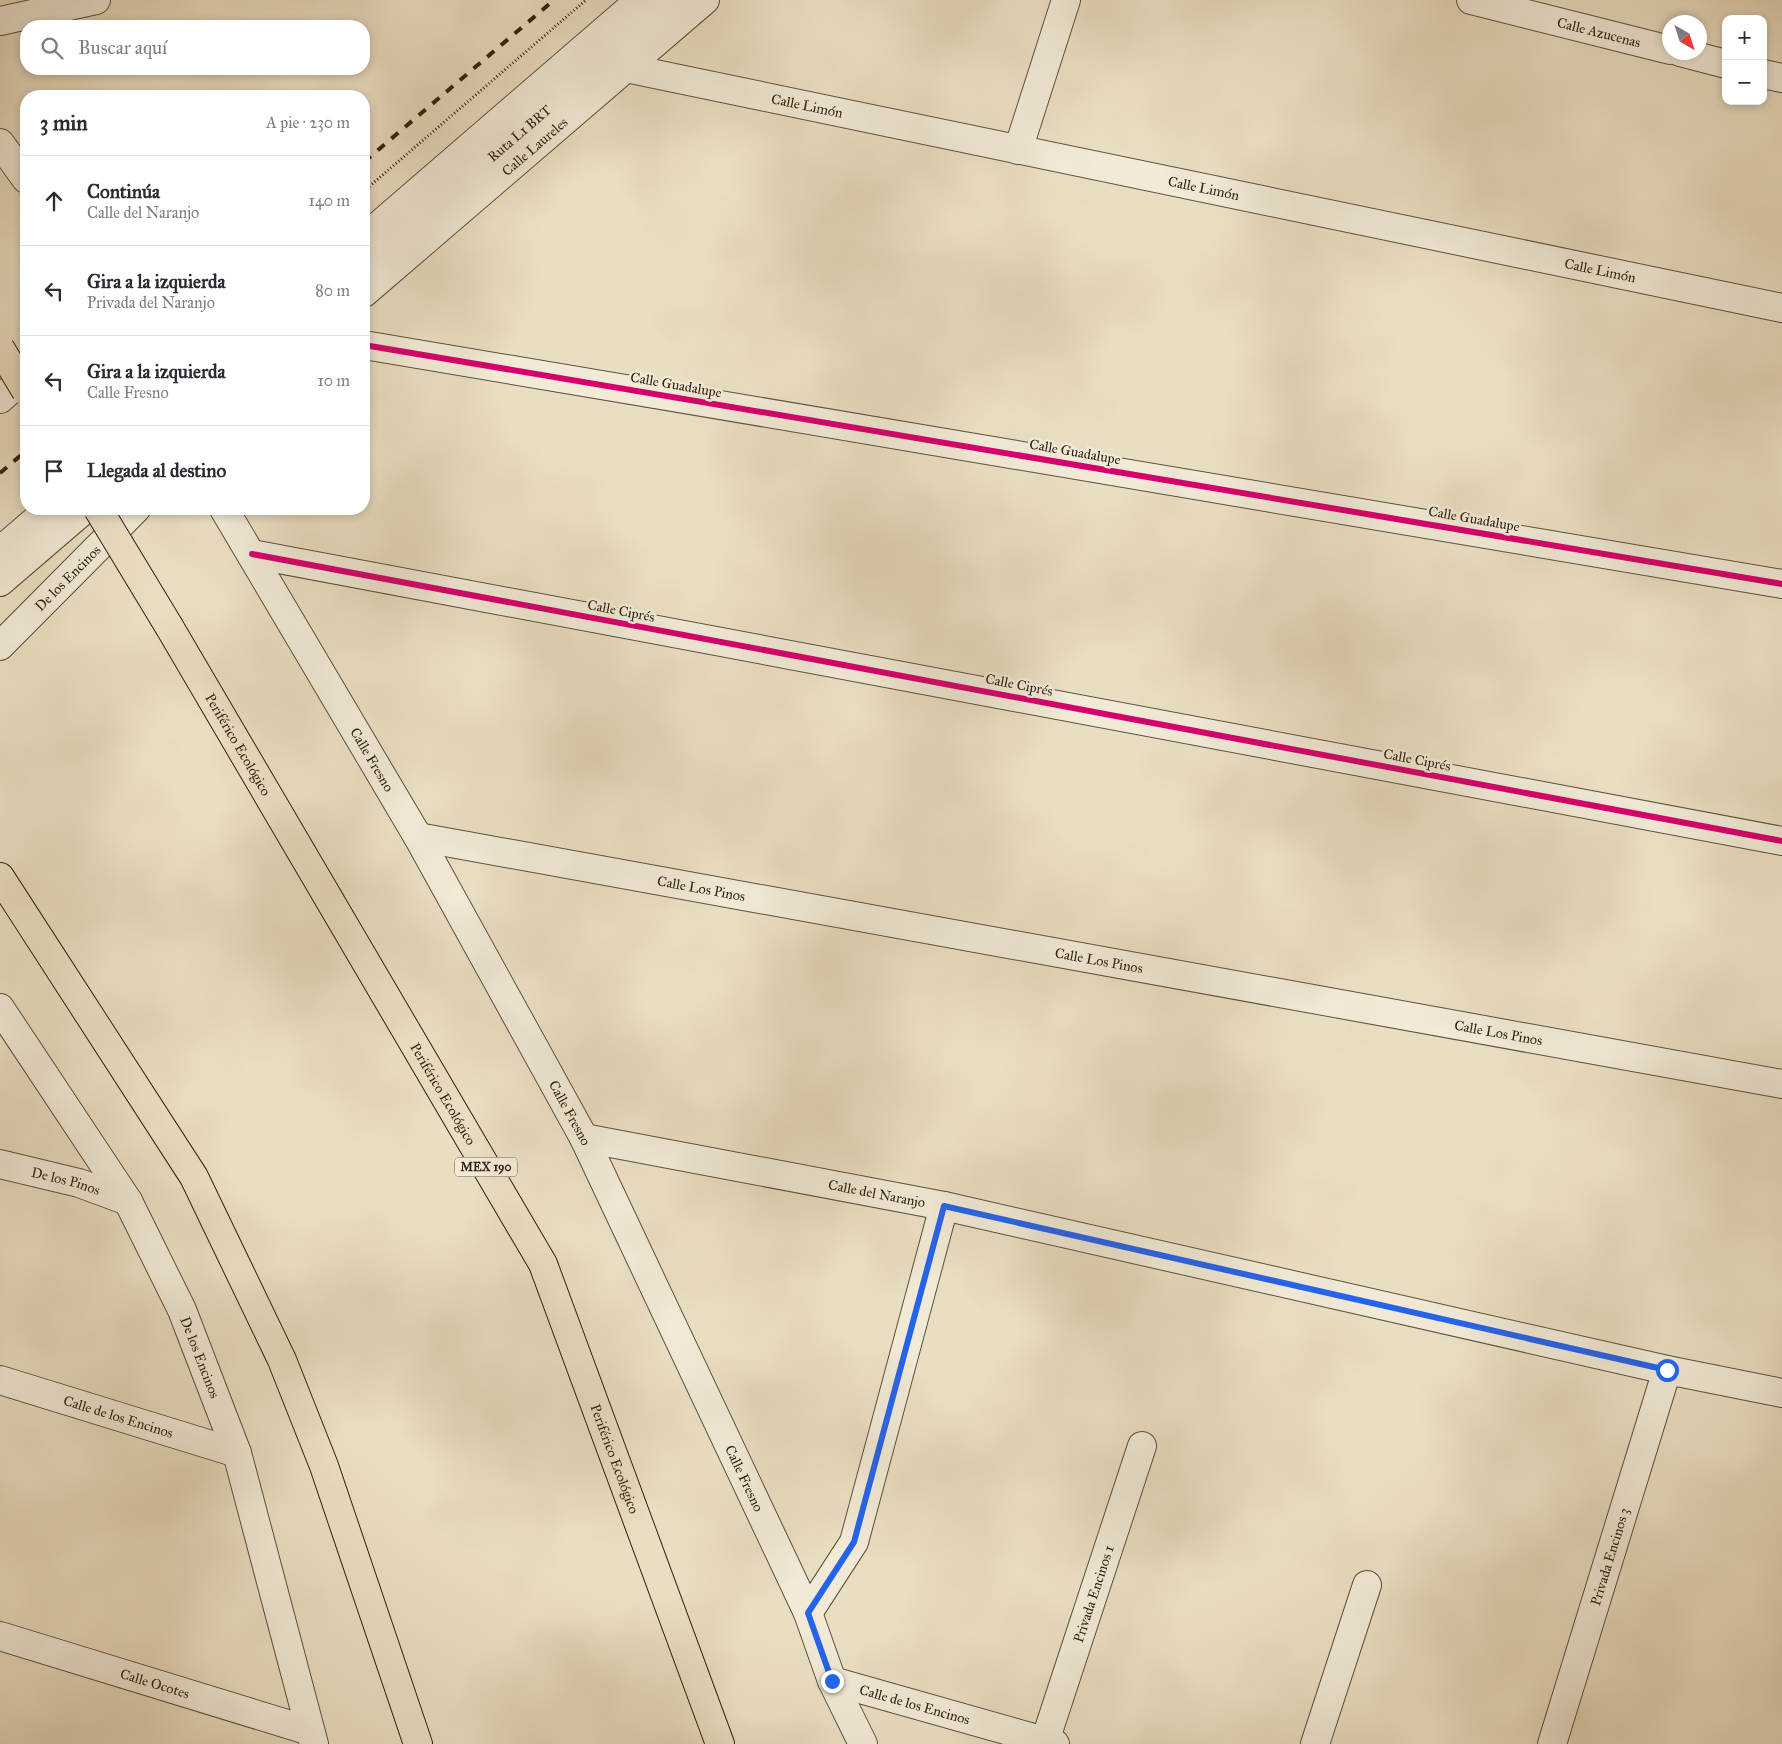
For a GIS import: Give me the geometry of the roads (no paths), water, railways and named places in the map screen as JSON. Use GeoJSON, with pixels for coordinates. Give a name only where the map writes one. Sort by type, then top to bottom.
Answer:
{"type":"FeatureCollection","features":[{"type":"Feature","properties":{"kind":"highway"},"geometry":{"type":"LineString","coordinates":[[0,348],[20,381]]}},
{"type":"Feature","properties":{"kind":"highway","name":"Periférico Ecológico"},"geometry":{"type":"LineString","coordinates":[[102,515],[544,1264],[720,1744]]}},
{"type":"Feature","properties":{"kind":"highway"},"geometry":{"type":"LineString","coordinates":[[0,877],[194,1177],[282,1360],[324,1466],[418,1744]]}},
{"type":"Feature","properties":{"kind":"street"},"geometry":{"type":"LineString","coordinates":[[0,21],[96,0]]}},
{"type":"Feature","properties":{"kind":"street","name":"Ruta L1 BRT"},"geometry":{"type":"LineString","coordinates":[[370,233],[640,0]]}},
{"type":"Feature","properties":{"kind":"street","name":"Ruta L1 BRT"},"geometry":{"type":"LineString","coordinates":[[370,262],[674,0]]}},
{"type":"Feature","properties":{"kind":"street","name":"Calle Laureles"},"geometry":{"type":"LineString","coordinates":[[370,288],[704,0]]}},
{"type":"Feature","properties":{"kind":"street"},"geometry":{"type":"LineString","coordinates":[[1018,150],[1066,0]]}},
{"type":"Feature","properties":{"kind":"street","name":"Calle Azucenas"},"geometry":{"type":"LineString","coordinates":[[1470,0],[1662,48]]}},
{"type":"Feature","properties":{"kind":"street"},"geometry":{"type":"LineString","coordinates":[[1707,59],[1722,63]]}},
{"type":"Feature","properties":{"kind":"street","name":"Calle Limón"},"geometry":{"type":"LineString","coordinates":[[626,68],[1782,308]]}},
{"type":"Feature","properties":{"kind":"street"},"geometry":{"type":"LineString","coordinates":[[1767,75],[1782,78]]}},
{"type":"Feature","properties":{"kind":"street"},"geometry":{"type":"LineString","coordinates":[[0,143],[20,171]]}},
{"type":"Feature","properties":{"kind":"street","name":"Calle Guadalupe"},"geometry":{"type":"LineString","coordinates":[[370,346],[1782,584]]}},
{"type":"Feature","properties":{"kind":"street"},"geometry":{"type":"LineString","coordinates":[[0,399],[20,381]]}},
{"type":"Feature","properties":{"kind":"street"},"geometry":{"type":"LineString","coordinates":[[0,551],[42,515]]}},
{"type":"Feature","properties":{"kind":"street"},"geometry":{"type":"LineString","coordinates":[[0,582],[78,515]]}},
{"type":"Feature","properties":{"kind":"street","name":"De los Encinos"},"geometry":{"type":"LineString","coordinates":[[0,646],[130,515]]}},
{"type":"Feature","properties":{"kind":"street","name":"Calle Fresno"},"geometry":{"type":"LineString","coordinates":[[228,515],[418,837],[584,1138],[808,1613],[832,1681],[863,1744]]}},
{"type":"Feature","properties":{"kind":"street","name":"Calle Ciprés"},"geometry":{"type":"LineString","coordinates":[[252,554],[1782,841]]}},
{"type":"Feature","properties":{"kind":"street","name":"Calle Los Pinos"},"geometry":{"type":"LineString","coordinates":[[418,837],[1782,1084]]}},
{"type":"Feature","properties":{"kind":"street","name":"De los Encinos"},"geometry":{"type":"LineString","coordinates":[[0,1008],[128,1201],[182,1310],[237,1453],[312,1738]]}},
{"type":"Feature","properties":{"kind":"street","name":"Calle del Naranjo"},"geometry":{"type":"LineString","coordinates":[[584,1138],[944,1206],[1667,1370],[1782,1393]]}},
{"type":"Feature","properties":{"kind":"street","name":"De los Pinos"},"geometry":{"type":"LineString","coordinates":[[0,1164],[80,1182],[128,1201]]}},
{"type":"Feature","properties":{"kind":"street"},"geometry":{"type":"LineString","coordinates":[[808,1613],[854,1542],[944,1206]]}},
{"type":"Feature","properties":{"kind":"street","name":"Privada Encinos 3"},"geometry":{"type":"LineString","coordinates":[[1552,1744],[1667,1370]]}},
{"type":"Feature","properties":{"kind":"street","name":"Calle de los Encinos"},"geometry":{"type":"LineString","coordinates":[[0,1380],[237,1453]]}},
{"type":"Feature","properties":{"kind":"street","name":"Privada Encinos 1"},"geometry":{"type":"LineString","coordinates":[[1050,1743],[1142,1446]]}},
{"type":"Feature","properties":{"kind":"street"},"geometry":{"type":"LineString","coordinates":[[1315,1744],[1367,1585]]}},
{"type":"Feature","properties":{"kind":"street","name":"Calle Ocotes"},"geometry":{"type":"LineString","coordinates":[[0,1636],[312,1738]]}},
{"type":"Feature","properties":{"kind":"street","name":"Calle de los Encinos"},"geometry":{"type":"LineString","coordinates":[[832,1681],[1050,1743]]}},
{"type":"Feature","properties":{"kind":"railway"},"geometry":{"type":"LineString","coordinates":[[370,157],[554,0]]}},
{"type":"Feature","properties":{"kind":"railway"},"geometry":{"type":"LineString","coordinates":[[0,473],[20,456]]}}]}
